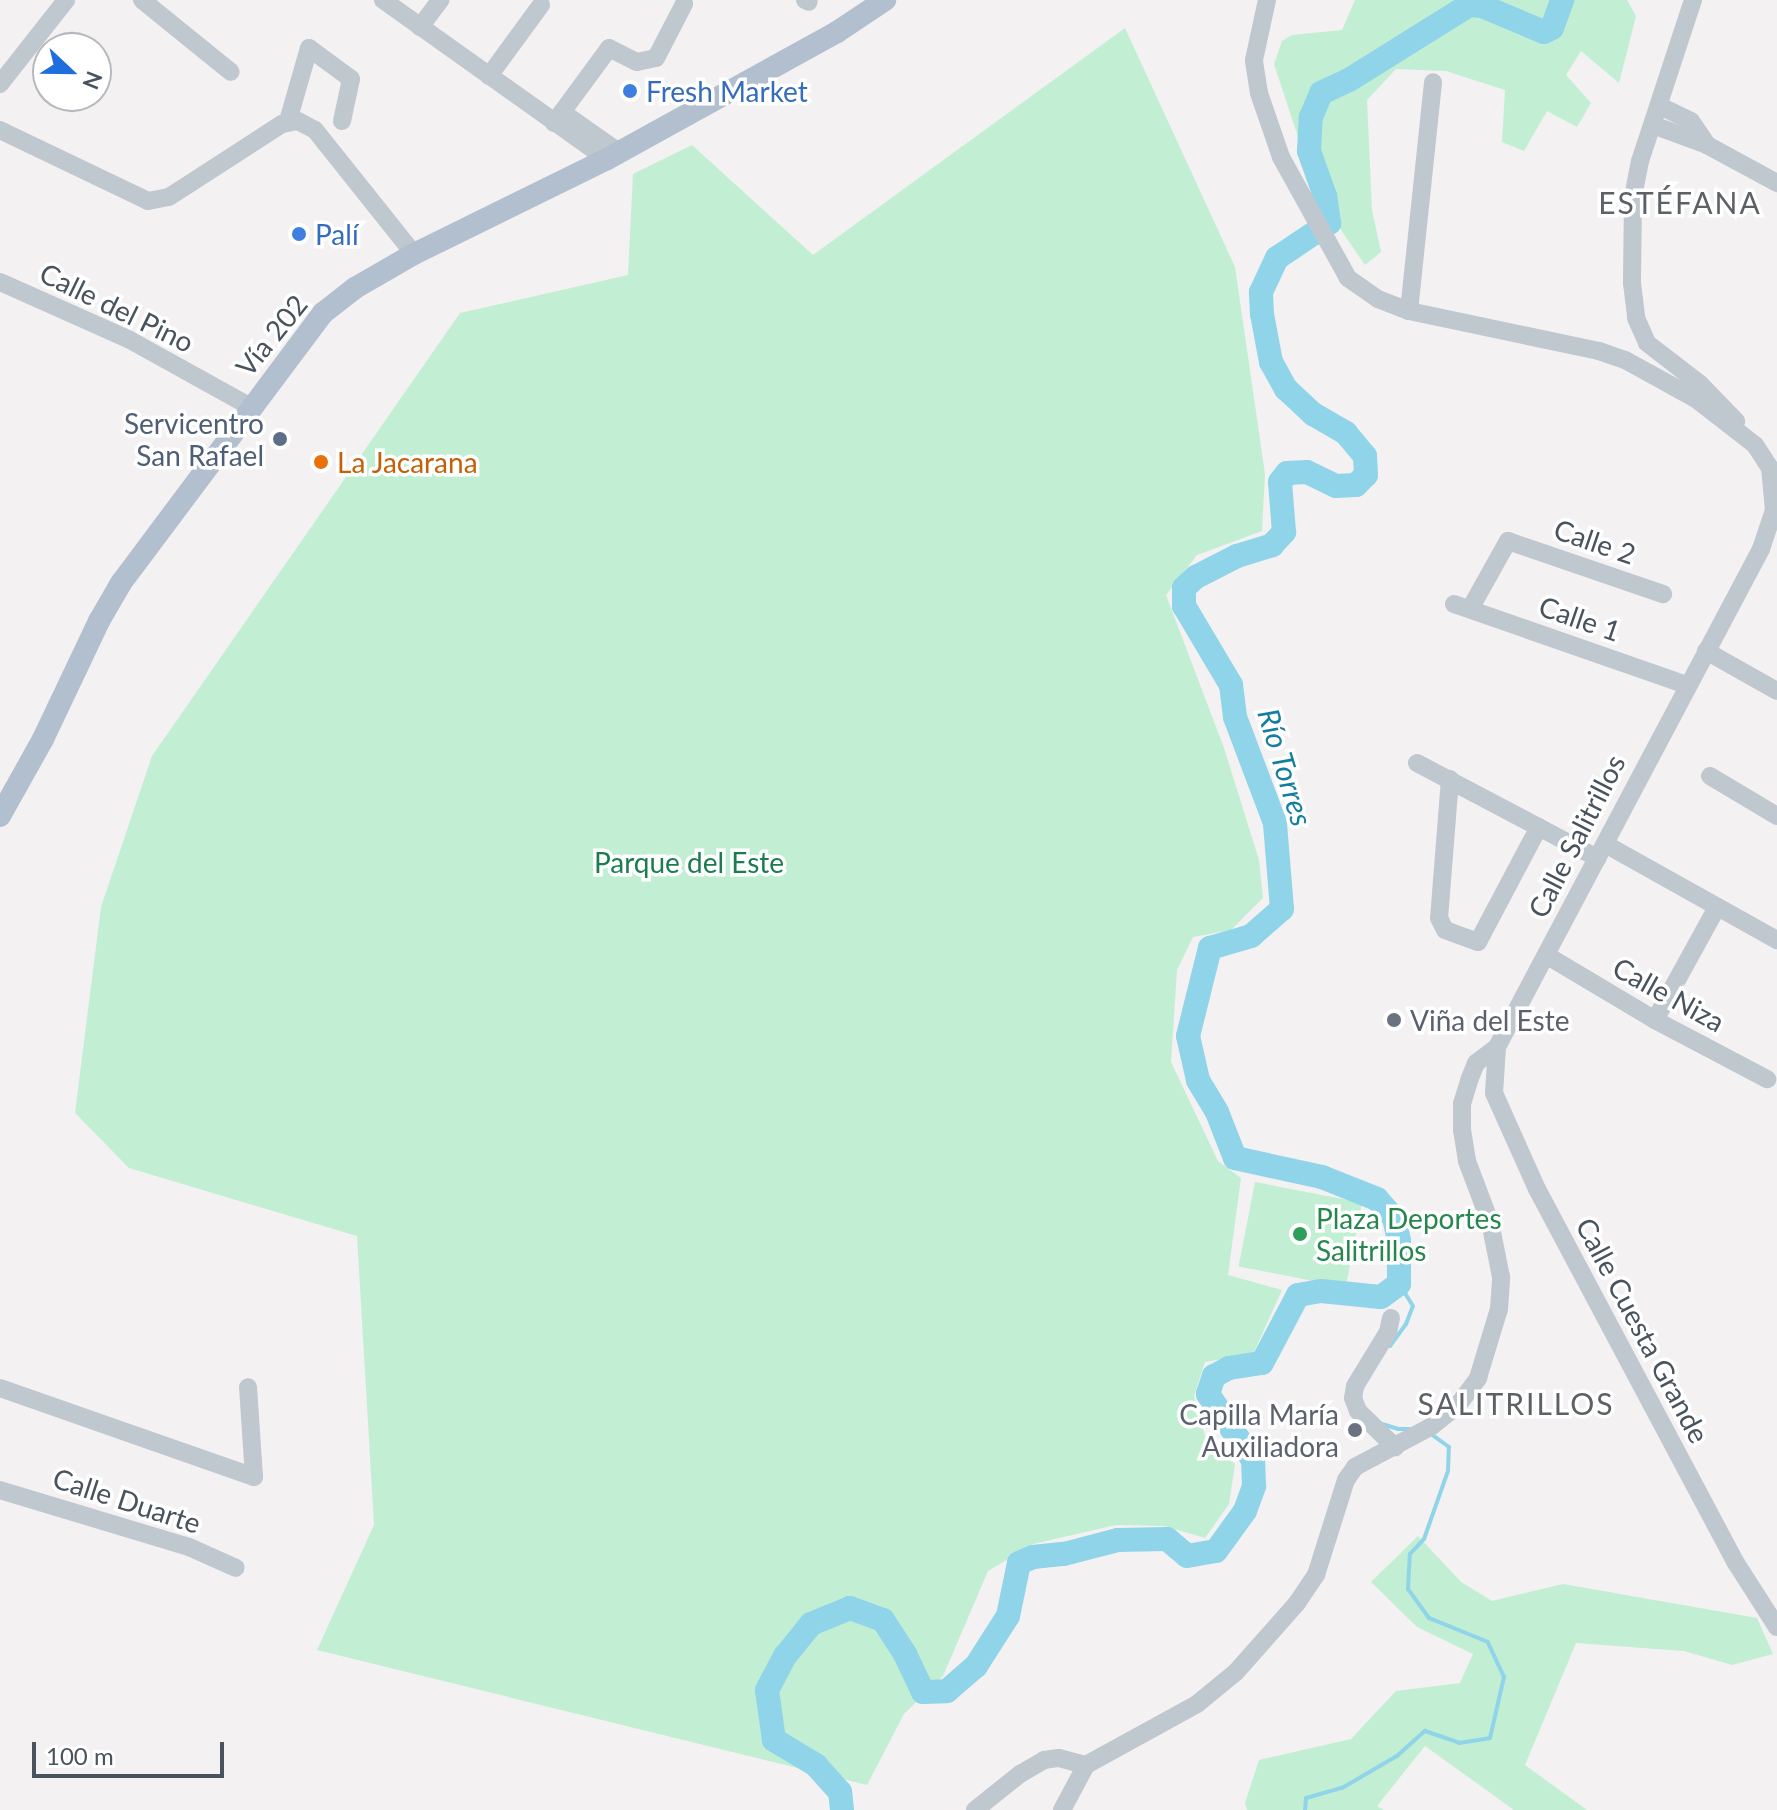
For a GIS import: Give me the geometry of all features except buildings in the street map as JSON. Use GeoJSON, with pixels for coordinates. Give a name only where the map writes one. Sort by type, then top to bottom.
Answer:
{"type":"FeatureCollection","features":[{"type":"Feature","properties":{"kind":"main road","name":"Vía 202"},"geometry":{"type":"LineString","coordinates":[[0,816],[121,583],[323,313],[355,288],[414,254],[613,156],[837,32],[880,1]]}},
{"type":"Feature","properties":{"kind":"street"},"geometry":{"type":"LineString","coordinates":[[0,84],[66,0]]}},
{"type":"Feature","properties":{"kind":"street"},"geometry":{"type":"LineString","coordinates":[[142,0],[231,72]]}},
{"type":"Feature","properties":{"kind":"street"},"geometry":{"type":"LineString","coordinates":[[383,0],[489,76],[558,117],[613,156]]}},
{"type":"Feature","properties":{"kind":"street"},"geometry":{"type":"LineString","coordinates":[[420,27],[440,0]]}},
{"type":"Feature","properties":{"kind":"street","name":"Calle Salitrillos"},"geometry":{"type":"LineString","coordinates":[[1086,1765],[1197,1704],[1236,1672],[1297,1603],[1316,1575],[1346,1480],[1355,1467],[1432,1426],[1458,1405],[1478,1378],[1499,1309],[1501,1277],[1490,1222],[1467,1161],[1462,1104],[1476,1063],[1497,1047],[1770,528],[1775,489],[1770,468],[1755,445],[1696,399],[1625,360],[1599,351],[1409,311],[1364,291],[1348,278],[1281,157],[1259,93],[1254,60],[1267,0]]}},
{"type":"Feature","properties":{"kind":"street"},"geometry":{"type":"LineString","coordinates":[[1693,0],[1640,161],[1633,198],[1632,283],[1636,318],[1647,343],[1717,399],[1755,445]]}},
{"type":"Feature","properties":{"kind":"street"},"geometry":{"type":"LineString","coordinates":[[558,117],[609,48],[637,62],[656,58],[684,4]]}},
{"type":"Feature","properties":{"kind":"street"},"geometry":{"type":"LineString","coordinates":[[489,76],[541,5]]}},
{"type":"Feature","properties":{"kind":"street"},"geometry":{"type":"LineString","coordinates":[[288,121],[309,48],[351,79],[342,121]]}},
{"type":"Feature","properties":{"kind":"street"},"geometry":{"type":"LineString","coordinates":[[1409,311],[1433,82]]}},
{"type":"Feature","properties":{"kind":"street"},"geometry":{"type":"LineString","coordinates":[[1660,106],[1691,121],[1707,145]]}},
{"type":"Feature","properties":{"kind":"street"},"geometry":{"type":"LineString","coordinates":[[0,130],[148,201],[169,197],[288,121],[298,121],[315,130],[414,254]]}},
{"type":"Feature","properties":{"kind":"street"},"geometry":{"type":"LineString","coordinates":[[1653,125],[1707,145],[1777,183]]}},
{"type":"Feature","properties":{"kind":"street","name":"Calle del Pino"},"geometry":{"type":"LineString","coordinates":[[0,282],[130,340],[251,407]]}},
{"type":"Feature","properties":{"kind":"street","name":"Calle 2"},"geometry":{"type":"LineString","coordinates":[[1462,607],[1508,541],[1663,594]]}},
{"type":"Feature","properties":{"kind":"street","name":"Calle 1"},"geometry":{"type":"LineString","coordinates":[[1462,607],[1687,685]]}},
{"type":"Feature","properties":{"kind":"street"},"geometry":{"type":"LineString","coordinates":[[1706,651],[1777,691]]}},
{"type":"Feature","properties":{"kind":"street"},"geometry":{"type":"LineString","coordinates":[[1417,763],[1539,827],[1601,851],[1777,940]]}},
{"type":"Feature","properties":{"kind":"street"},"geometry":{"type":"LineString","coordinates":[[1710,776],[1777,816]]}},
{"type":"Feature","properties":{"kind":"street"},"geometry":{"type":"LineString","coordinates":[[1450,779],[1439,918],[1445,930],[1478,942],[1539,827]]}},
{"type":"Feature","properties":{"kind":"street"},"geometry":{"type":"LineString","coordinates":[[1655,1020],[1717,907]]}},
{"type":"Feature","properties":{"kind":"street","name":"Calle Niza"},"geometry":{"type":"LineString","coordinates":[[1546,955],[1655,1020],[1767,1079]]}},
{"type":"Feature","properties":{"kind":"street","name":"Calle Cuesta Grande"},"geometry":{"type":"LineString","coordinates":[[1497,1047],[1494,1093],[1537,1189],[1736,1563],[1777,1627]]}},
{"type":"Feature","properties":{"kind":"street"},"geometry":{"type":"LineString","coordinates":[[1391,1318],[1388,1332],[1360,1377],[1353,1398],[1358,1411],[1402,1444]]}},
{"type":"Feature","properties":{"kind":"street"},"geometry":{"type":"LineString","coordinates":[[0,1388],[254,1477],[248,1387]]}},
{"type":"Feature","properties":{"kind":"street","name":"Calle Duarte"},"geometry":{"type":"LineString","coordinates":[[0,1490],[189,1547],[236,1568]]}},
{"type":"Feature","properties":{"kind":"street"},"geometry":{"type":"LineString","coordinates":[[975,1810],[1020,1774],[1044,1760],[1059,1758],[1086,1765],[1062,1810]]}},
{"type":"Feature","properties":{"kind":"green space"},"geometry":{"type":"Polygon","coordinates":[[[1355,0],[1627,0],[1636,16],[1619,83],[1581,51],[1566,75],[1591,103],[1577,127],[1547,111],[1524,151],[1502,142],[1505,90],[1446,71],[1396,69],[1367,100],[1372,210],[1381,252],[1365,265],[1335,221],[1298,137],[1274,64],[1282,41],[1292,35],[1342,30],[1355,0]]]}},
{"type":"Feature","properties":{"kind":"green space","name":"Parque del Este"},"geometry":{"type":"Polygon","coordinates":[[[1125,28],[1235,267],[1265,474],[1262,531],[1197,555],[1166,595],[1224,748],[1259,860],[1263,898],[1231,930],[1193,937],[1177,970],[1171,1062],[1218,1161],[1241,1178],[1228,1275],[1282,1290],[1253,1354],[1205,1362],[1194,1396],[1207,1443],[1235,1464],[1229,1504],[1205,1538],[1164,1526],[1116,1525],[1033,1544],[988,1571],[943,1676],[904,1714],[867,1785],[317,1650],[374,1525],[357,1236],[129,1168],[75,1113],[101,907],[152,756],[460,313],[628,275],[633,174],[692,145],[813,255],[1125,28]]]}},
{"type":"Feature","properties":{"kind":"green space","name":"Plaza Deportes Salitrillos"},"geometry":{"type":"Polygon","coordinates":[[[1255,1182],[1362,1203],[1346,1287],[1239,1266],[1255,1182]]]}},
{"type":"Feature","properties":{"kind":"green space"},"geometry":{"type":"Polygon","coordinates":[[[1418,1536],[1461,1582],[1492,1601],[1563,1584],[1757,1618],[1773,1654],[1732,1665],[1684,1651],[1576,1643],[1525,1765],[1587,1810],[1514,1810],[1425,1746],[1377,1806],[1384,1810],[1247,1810],[1245,1803],[1259,1760],[1351,1739],[1396,1691],[1460,1683],[1473,1654],[1417,1627],[1371,1582],[1418,1536]]]}},
{"type":"Feature","properties":{"kind":"waterway","name":"Río Torres"},"geometry":{"type":"LineString","coordinates":[[842,1810],[840,1792],[816,1765],[774,1740],[767,1690],[786,1655],[811,1624],[850,1608],[883,1620],[905,1654],[923,1692],[947,1691],[976,1666],[1008,1616],[1019,1563],[1033,1557],[1064,1554],[1118,1540],[1167,1539],[1187,1556],[1216,1551],[1245,1511],[1254,1486],[1253,1460],[1208,1394],[1214,1376],[1229,1368],[1262,1363],[1298,1295],[1321,1291],[1381,1297],[1399,1284],[1399,1241],[1394,1218],[1377,1199],[1322,1177],[1235,1158],[1217,1112],[1198,1080],[1188,1036],[1210,948],[1251,936],[1282,909],[1275,823],[1235,717],[1231,685],[1184,606],[1184,588],[1196,577],[1237,556],[1272,545],[1284,532],[1280,482],[1287,473],[1307,472],[1336,486],[1356,485],[1366,475],[1365,456],[1346,433],[1313,414],[1286,389],[1271,362],[1262,314],[1261,292],[1277,258],[1329,223],[1325,196],[1309,151],[1311,117],[1321,93],[1349,80],[1469,5],[1482,6],[1544,32],[1552,28],[1562,0]]}},
{"type":"Feature","properties":{"kind":"waterway"},"geometry":{"type":"LineString","coordinates":[[1390,1346],[1406,1324],[1413,1306],[1399,1284]]}},
{"type":"Feature","properties":{"kind":"waterway"},"geometry":{"type":"LineString","coordinates":[[1382,1424],[1398,1429],[1416,1429]]}},
{"type":"Feature","properties":{"kind":"waterway"},"geometry":{"type":"LineString","coordinates":[[1305,1810],[1306,1798],[1342,1788],[1397,1756],[1425,1731],[1459,1743],[1490,1738],[1504,1677],[1488,1642],[1429,1618],[1408,1589],[1410,1554],[1424,1539],[1448,1471],[1449,1447],[1431,1434]]}},
{"type":"Feature","properties":{"kind":"place","name":"Fresh Market"},"geometry":{"type":"Point","coordinates":[630,91]}},
{"type":"Feature","properties":{"kind":"place","name":"Palí"},"geometry":{"type":"Point","coordinates":[299,234]}},
{"type":"Feature","properties":{"kind":"place","name":"Servicentro San Rafael"},"geometry":{"type":"Point","coordinates":[280,439]}},
{"type":"Feature","properties":{"kind":"place","name":"La Jacarana"},"geometry":{"type":"Point","coordinates":[321,462]}},
{"type":"Feature","properties":{"kind":"place","name":"Viña del Este"},"geometry":{"type":"Point","coordinates":[1394,1020]}},
{"type":"Feature","properties":{"kind":"place","name":"Plaza Deportes Salitrillos"},"geometry":{"type":"Point","coordinates":[1300,1234]}},
{"type":"Feature","properties":{"kind":"place","name":"Capilla María Auxiliadora"},"geometry":{"type":"Point","coordinates":[1355,1430]}},
{"type":"Feature","properties":{"kind":"district","name":"ESTÉFANA"},"geometry":{"type":"Point","coordinates":[1680,202]}},
{"type":"Feature","properties":{"kind":"district","name":"SALITRILLOS"},"geometry":{"type":"Point","coordinates":[1516,1403]}}]}
